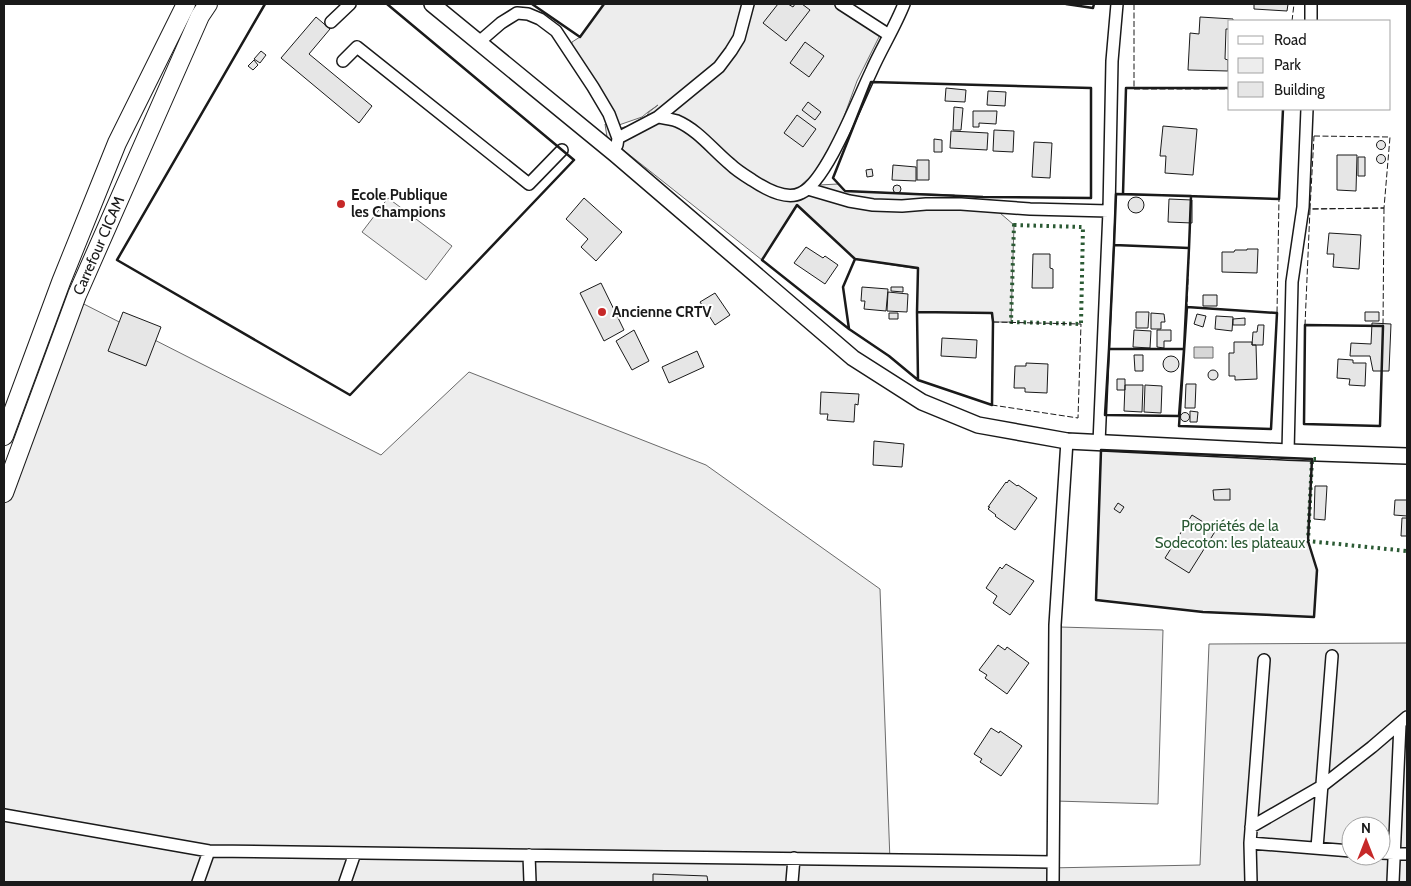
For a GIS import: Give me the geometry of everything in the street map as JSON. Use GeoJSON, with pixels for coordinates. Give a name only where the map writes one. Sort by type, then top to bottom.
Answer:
{"type":"FeatureCollection","features":[{"type":"Feature","properties":{"kind":"main road"},"geometry":{"type":"LineString","coordinates":[[4,436],[61,282],[117,143],[186,4]]}},
{"type":"Feature","properties":{"kind":"main road","name":"Carrefour CICAM"},"geometry":{"type":"LineString","coordinates":[[4,493],[77,296],[200,16],[208,4]]}},
{"type":"Feature","properties":{"kind":"street"},"geometry":{"type":"LineString","coordinates":[[331,22],[350,4]]}},
{"type":"Feature","properties":{"kind":"street"},"geometry":{"type":"LineString","coordinates":[[432,4],[615,154],[853,358],[922,402],[978,425],[1067,441],[1407,456]]}},
{"type":"Feature","properties":{"kind":"street"},"geometry":{"type":"LineString","coordinates":[[618,138],[658,117],[719,67],[732,51],[739,38],[748,4]]}},
{"type":"Feature","properties":{"kind":"street"},"geometry":{"type":"LineString","coordinates":[[841,4],[889,35]]}},
{"type":"Feature","properties":{"kind":"street"},"geometry":{"type":"LineString","coordinates":[[658,117],[677,121],[689,128],[731,166],[751,180],[768,189],[787,195],[800,194],[814,183],[836,146],[904,4]]}},
{"type":"Feature","properties":{"kind":"street"},"geometry":{"type":"LineString","coordinates":[[1099,443],[1110,211],[1112,61],[1117,4]]}},
{"type":"Feature","properties":{"kind":"street"},"geometry":{"type":"LineString","coordinates":[[1311,4],[1311,20]]}},
{"type":"Feature","properties":{"kind":"street"},"geometry":{"type":"LineString","coordinates":[[479,42],[501,23],[517,13],[528,14],[540,19],[556,31],[593,87],[608,114],[618,138],[615,154]]}},
{"type":"Feature","properties":{"kind":"street"},"geometry":{"type":"LineString","coordinates":[[343,61],[357,47],[529,184],[562,150]]}},
{"type":"Feature","properties":{"kind":"street"},"geometry":{"type":"LineString","coordinates":[[1288,452],[1292,282],[1303,207],[1307,110]]}},
{"type":"Feature","properties":{"kind":"street"},"geometry":{"type":"LineString","coordinates":[[808,189],[842,199],[873,205],[961,204],[1030,209],[1110,211]]}},
{"type":"Feature","properties":{"kind":"street"},"geometry":{"type":"LineString","coordinates":[[1053,882],[1055,625],[1067,441]]}},
{"type":"Feature","properties":{"kind":"street"},"geometry":{"type":"LineString","coordinates":[[1317,848],[1332,656]]}},
{"type":"Feature","properties":{"kind":"street"},"geometry":{"type":"LineString","coordinates":[[1250,882],[1250,843],[1264,660]]}},
{"type":"Feature","properties":{"kind":"street"},"geometry":{"type":"LineString","coordinates":[[1252,827],[1322,786],[1403,721]]}},
{"type":"Feature","properties":{"kind":"street"},"geometry":{"type":"LineString","coordinates":[[1393,882],[1403,721]]}},
{"type":"Feature","properties":{"kind":"street"},"geometry":{"type":"LineString","coordinates":[[4,815],[209,851],[1053,862]]}},
{"type":"Feature","properties":{"kind":"street"},"geometry":{"type":"LineString","coordinates":[[1250,843],[1341,850]]}},
{"type":"Feature","properties":{"kind":"street"},"geometry":{"type":"LineString","coordinates":[[198,882],[209,851]]}},
{"type":"Feature","properties":{"kind":"street"},"geometry":{"type":"LineString","coordinates":[[345,882],[355,853]]}},
{"type":"Feature","properties":{"kind":"street"},"geometry":{"type":"LineString","coordinates":[[1391,854],[1407,854]]}},
{"type":"Feature","properties":{"kind":"street"},"geometry":{"type":"LineString","coordinates":[[529,855],[530,882]]}},
{"type":"Feature","properties":{"kind":"street"},"geometry":{"type":"LineString","coordinates":[[792,882],[794,858]]}},
{"type":"Feature","properties":{"kind":"green space"},"geometry":{"type":"Polygon","coordinates":[[[604,4],[841,4],[882,31],[857,81],[838,133],[816,170],[800,186],[838,184],[845,191],[954,195],[1000,213],[1014,225],[1011,322],[993,322],[991,313],[917,312],[918,269],[855,259],[797,205],[762,260],[607,137],[605,124],[617,129],[643,122],[649,112],[658,105],[642,117],[616,126],[571,50],[572,42],[580,37],[604,4]]]}},
{"type":"Feature","properties":{"kind":"green space"},"geometry":{"type":"Polygon","coordinates":[[[388,198],[452,246],[426,280],[362,232],[388,198]]]}},
{"type":"Feature","properties":{"kind":"green space"},"geometry":{"type":"Polygon","coordinates":[[[72,298],[381,455],[469,372],[706,465],[880,589],[890,861],[1048,868],[1200,865],[1209,644],[1407,643],[1407,882],[4,882],[4,479],[72,298]]]}},
{"type":"Feature","properties":{"kind":"green space","name":"Propriétés de la Sodecoton: les plateaux"},"geometry":{"type":"Polygon","coordinates":[[[1101,450],[1312,459],[1308,541],[1317,570],[1314,617],[1203,612],[1096,600],[1101,450]]]}},
{"type":"Feature","properties":{"kind":"green space"},"geometry":{"type":"Polygon","coordinates":[[[1060,627],[1163,630],[1158,804],[1055,801],[1060,627]]]}},
{"type":"Feature","properties":{"kind":"shaded area"},"geometry":{"type":"Polygon","coordinates":[[[1194,347],[1213,347],[1213,358],[1194,358],[1194,347]]]}},
{"type":"Feature","properties":{"kind":"building"},"geometry":{"type":"Polygon","coordinates":[[[778,4],[788,4],[793,7],[795,4],[802,4],[810,10],[786,41],[763,23],[778,4]]]}},
{"type":"Feature","properties":{"kind":"building"},"geometry":{"type":"Polygon","coordinates":[[[1254,4],[1288,4],[1287,11],[1254,9],[1254,4]]]}},
{"type":"Feature","properties":{"kind":"building"},"geometry":{"type":"Polygon","coordinates":[[[316,17],[330,29],[309,54],[372,106],[359,123],[281,58],[316,17]]]}},
{"type":"Feature","properties":{"kind":"building"},"geometry":{"type":"Polygon","coordinates":[[[1200,17],[1233,19],[1228,20],[1228,29],[1226,29],[1225,59],[1228,60],[1228,71],[1188,70],[1190,33],[1199,34],[1200,17]]]}},
{"type":"Feature","properties":{"kind":"building"},"geometry":{"type":"Polygon","coordinates":[[[805,42],[824,56],[809,77],[790,63],[805,42]]]}},
{"type":"Feature","properties":{"kind":"building"},"geometry":{"type":"Polygon","coordinates":[[[261,51],[266,55],[260,63],[254,59],[261,51]]]}},
{"type":"Feature","properties":{"kind":"building"},"geometry":{"type":"Polygon","coordinates":[[[254,60],[258,65],[253,70],[248,66],[254,60]]]}},
{"type":"Feature","properties":{"kind":"building"},"geometry":{"type":"Polygon","coordinates":[[[946,88],[966,90],[965,102],[945,101],[946,88]]]}},
{"type":"Feature","properties":{"kind":"building"},"geometry":{"type":"Polygon","coordinates":[[[988,91],[1006,92],[1005,106],[987,105],[988,91]]]}},
{"type":"Feature","properties":{"kind":"building"},"geometry":{"type":"Polygon","coordinates":[[[808,102],[821,112],[815,120],[802,110],[808,102]]]}},
{"type":"Feature","properties":{"kind":"building"},"geometry":{"type":"Polygon","coordinates":[[[954,107],[963,108],[961,130],[953,130],[954,107]]]}},
{"type":"Feature","properties":{"kind":"building"},"geometry":{"type":"Polygon","coordinates":[[[973,111],[997,111],[996,124],[979,123],[979,127],[973,127],[973,111]]]}},
{"type":"Feature","properties":{"kind":"building"},"geometry":{"type":"Polygon","coordinates":[[[797,115],[816,129],[803,147],[784,133],[797,115]]]}},
{"type":"Feature","properties":{"kind":"building"},"geometry":{"type":"Polygon","coordinates":[[[1163,126],[1197,129],[1193,175],[1165,173],[1166,156],[1160,156],[1163,126]]]}},
{"type":"Feature","properties":{"kind":"building"},"geometry":{"type":"Polygon","coordinates":[[[994,130],[1014,131],[1013,152],[993,151],[994,130]]]}},
{"type":"Feature","properties":{"kind":"building"},"geometry":{"type":"Polygon","coordinates":[[[951,131],[988,133],[987,150],[950,148],[951,131]]]}},
{"type":"Feature","properties":{"kind":"building"},"geometry":{"type":"Polygon","coordinates":[[[934,139],[942,140],[942,152],[934,152],[934,139]]]}},
{"type":"Feature","properties":{"kind":"building"},"geometry":{"type":"Polygon","coordinates":[[[1381,141],[1385,145],[1381,149],[1377,145],[1381,141]]]}},
{"type":"Feature","properties":{"kind":"building"},"geometry":{"type":"Polygon","coordinates":[[[1034,142],[1052,143],[1050,178],[1032,177],[1034,142]]]}},
{"type":"Feature","properties":{"kind":"building"},"geometry":{"type":"Polygon","coordinates":[[[1337,155],[1357,155],[1356,191],[1337,190],[1337,155]]]}},
{"type":"Feature","properties":{"kind":"building"},"geometry":{"type":"Polygon","coordinates":[[[1381,155],[1385,159],[1381,163],[1377,159],[1381,155]]]}},
{"type":"Feature","properties":{"kind":"building"},"geometry":{"type":"Polygon","coordinates":[[[1358,157],[1365,157],[1365,176],[1358,176],[1358,157]]]}},
{"type":"Feature","properties":{"kind":"building"},"geometry":{"type":"Polygon","coordinates":[[[917,160],[929,160],[929,180],[917,180],[917,160]]]}},
{"type":"Feature","properties":{"kind":"building"},"geometry":{"type":"Polygon","coordinates":[[[893,165],[916,167],[916,181],[892,180],[893,165]]]}},
{"type":"Feature","properties":{"kind":"building"},"geometry":{"type":"Polygon","coordinates":[[[872,169],[873,176],[867,177],[866,170],[872,169]]]}},
{"type":"Feature","properties":{"kind":"building"},"geometry":{"type":"Polygon","coordinates":[[[897,185],[901,189],[897,193],[893,189],[897,185]]]}},
{"type":"Feature","properties":{"kind":"building"},"geometry":{"type":"Polygon","coordinates":[[[1136,197],[1144,205],[1136,213],[1128,205],[1136,197]]]}},
{"type":"Feature","properties":{"kind":"building"},"geometry":{"type":"Polygon","coordinates":[[[584,198],[622,232],[596,261],[581,247],[588,239],[566,219],[584,198]]]}},
{"type":"Feature","properties":{"kind":"building"},"geometry":{"type":"Polygon","coordinates":[[[1169,199],[1192,200],[1192,223],[1168,222],[1169,199]]]}},
{"type":"Feature","properties":{"kind":"building"},"geometry":{"type":"Polygon","coordinates":[[[1329,233],[1361,235],[1359,269],[1333,267],[1334,254],[1327,254],[1329,233]]]}},
{"type":"Feature","properties":{"kind":"building"},"geometry":{"type":"Polygon","coordinates":[[[806,247],[838,265],[825,284],[794,263],[806,247]]]}},
{"type":"Feature","properties":{"kind":"building"},"geometry":{"type":"Polygon","coordinates":[[[1258,249],[1257,273],[1222,272],[1222,252],[1258,249]]]}},
{"type":"Feature","properties":{"kind":"building"},"geometry":{"type":"Polygon","coordinates":[[[1033,254],[1050,254],[1050,268],[1053,269],[1053,288],[1032,288],[1033,254]]]}},
{"type":"Feature","properties":{"kind":"building","name":"Ancienne CRTV"},"geometry":{"type":"Polygon","coordinates":[[[601,283],[624,330],[604,341],[580,293],[601,283]]]}},
{"type":"Feature","properties":{"kind":"building"},"geometry":{"type":"Polygon","coordinates":[[[862,287],[888,289],[886,311],[864,309],[865,301],[861,301],[862,287]]]}},
{"type":"Feature","properties":{"kind":"building"},"geometry":{"type":"Polygon","coordinates":[[[891,287],[903,287],[903,292],[891,291],[891,287]]]}},
{"type":"Feature","properties":{"kind":"building"},"geometry":{"type":"Polygon","coordinates":[[[888,292],[908,294],[907,312],[887,311],[888,292]]]}},
{"type":"Feature","properties":{"kind":"building"},"geometry":{"type":"Polygon","coordinates":[[[715,293],[730,315],[715,325],[700,302],[715,293]]]}},
{"type":"Feature","properties":{"kind":"building"},"geometry":{"type":"Polygon","coordinates":[[[1203,295],[1217,295],[1217,306],[1203,306],[1203,295]]]}},
{"type":"Feature","properties":{"kind":"building"},"geometry":{"type":"Polygon","coordinates":[[[123,312],[161,327],[146,366],[108,351],[123,312]]]}},
{"type":"Feature","properties":{"kind":"building"},"geometry":{"type":"Polygon","coordinates":[[[1136,312],[1149,312],[1148,328],[1136,328],[1136,312]]]}},
{"type":"Feature","properties":{"kind":"building"},"geometry":{"type":"Polygon","coordinates":[[[1365,312],[1379,312],[1379,321],[1365,321],[1365,312]]]}},
{"type":"Feature","properties":{"kind":"building"},"geometry":{"type":"Polygon","coordinates":[[[889,313],[898,313],[898,319],[889,319],[889,313]]]}},
{"type":"Feature","properties":{"kind":"building"},"geometry":{"type":"Polygon","coordinates":[[[1151,313],[1164,314],[1165,322],[1161,322],[1161,329],[1151,329],[1151,313]]]}},
{"type":"Feature","properties":{"kind":"building"},"geometry":{"type":"Polygon","coordinates":[[[1197,314],[1206,316],[1203,327],[1194,324],[1197,314]]]}},
{"type":"Feature","properties":{"kind":"building"},"geometry":{"type":"Polygon","coordinates":[[[1216,316],[1233,317],[1232,331],[1215,329],[1216,316]]]}},
{"type":"Feature","properties":{"kind":"building"},"geometry":{"type":"Polygon","coordinates":[[[1245,318],[1245,325],[1233,325],[1233,319],[1245,318]]]}},
{"type":"Feature","properties":{"kind":"building"},"geometry":{"type":"Polygon","coordinates":[[[1372,323],[1391,324],[1389,371],[1373,371],[1370,356],[1350,356],[1351,343],[1371,344],[1372,323]]]}},
{"type":"Feature","properties":{"kind":"building"},"geometry":{"type":"Polygon","coordinates":[[[1258,325],[1264,325],[1263,345],[1252,345],[1253,332],[1257,332],[1258,325]]]}},
{"type":"Feature","properties":{"kind":"building"},"geometry":{"type":"Polygon","coordinates":[[[634,330],[649,361],[632,370],[616,341],[634,330]]]}},
{"type":"Feature","properties":{"kind":"building"},"geometry":{"type":"Polygon","coordinates":[[[1134,330],[1151,331],[1150,348],[1133,347],[1134,330]]]}},
{"type":"Feature","properties":{"kind":"building"},"geometry":{"type":"Polygon","coordinates":[[[1157,330],[1171,330],[1171,341],[1164,341],[1164,348],[1157,347],[1157,330]]]}},
{"type":"Feature","properties":{"kind":"building"},"geometry":{"type":"Polygon","coordinates":[[[942,338],[977,340],[976,358],[941,356],[942,338]]]}},
{"type":"Feature","properties":{"kind":"building"},"geometry":{"type":"Polygon","coordinates":[[[1234,342],[1252,342],[1252,345],[1256,345],[1257,379],[1235,380],[1235,376],[1229,376],[1229,353],[1234,353],[1234,342]]]}},
{"type":"Feature","properties":{"kind":"building"},"geometry":{"type":"Polygon","coordinates":[[[697,351],[704,367],[669,383],[662,367],[697,351]]]}},
{"type":"Feature","properties":{"kind":"building"},"geometry":{"type":"Polygon","coordinates":[[[1134,355],[1143,355],[1143,371],[1135,371],[1134,355]]]}},
{"type":"Feature","properties":{"kind":"building"},"geometry":{"type":"Polygon","coordinates":[[[1168,356],[1174,356],[1179,361],[1177,370],[1168,372],[1163,367],[1163,361],[1168,356]]]}},
{"type":"Feature","properties":{"kind":"building"},"geometry":{"type":"Polygon","coordinates":[[[1338,359],[1353,360],[1353,363],[1366,363],[1365,386],[1349,385],[1350,379],[1337,378],[1338,359]]]}},
{"type":"Feature","properties":{"kind":"building"},"geometry":{"type":"Polygon","coordinates":[[[1026,363],[1048,364],[1047,393],[1025,392],[1025,388],[1014,388],[1015,366],[1026,366],[1026,363]]]}},
{"type":"Feature","properties":{"kind":"building"},"geometry":{"type":"Polygon","coordinates":[[[1213,370],[1218,375],[1213,380],[1208,375],[1213,370]]]}},
{"type":"Feature","properties":{"kind":"building"},"geometry":{"type":"Polygon","coordinates":[[[1117,379],[1125,379],[1125,390],[1117,390],[1117,379]]]}},
{"type":"Feature","properties":{"kind":"building"},"geometry":{"type":"Polygon","coordinates":[[[1186,384],[1196,384],[1195,408],[1185,408],[1186,384]]]}},
{"type":"Feature","properties":{"kind":"building"},"geometry":{"type":"Polygon","coordinates":[[[1125,385],[1143,385],[1142,412],[1124,411],[1125,385]]]}},
{"type":"Feature","properties":{"kind":"building"},"geometry":{"type":"Polygon","coordinates":[[[1145,385],[1162,386],[1161,413],[1144,412],[1145,385]]]}},
{"type":"Feature","properties":{"kind":"building"},"geometry":{"type":"Polygon","coordinates":[[[821,392],[859,394],[858,405],[855,404],[854,422],[827,420],[828,414],[820,414],[821,392]]]}},
{"type":"Feature","properties":{"kind":"building"},"geometry":{"type":"Polygon","coordinates":[[[1190,411],[1198,412],[1197,422],[1190,422],[1190,411]]]}},
{"type":"Feature","properties":{"kind":"building"},"geometry":{"type":"Polygon","coordinates":[[[1185,413],[1189,417],[1185,421],[1181,417],[1185,413]]]}},
{"type":"Feature","properties":{"kind":"building"},"geometry":{"type":"Polygon","coordinates":[[[874,441],[904,444],[902,467],[873,465],[874,441]]]}},
{"type":"Feature","properties":{"kind":"building"},"geometry":{"type":"Polygon","coordinates":[[[1009,480],[1037,498],[1015,530],[988,509],[1009,480]]]}},
{"type":"Feature","properties":{"kind":"building"},"geometry":{"type":"Polygon","coordinates":[[[1315,486],[1327,486],[1325,520],[1314,519],[1315,486]]]}},
{"type":"Feature","properties":{"kind":"building"},"geometry":{"type":"Polygon","coordinates":[[[1230,489],[1230,500],[1214,500],[1213,490],[1230,489]]]}},
{"type":"Feature","properties":{"kind":"building"},"geometry":{"type":"Polygon","coordinates":[[[1395,500],[1407,500],[1407,516],[1394,515],[1395,500]]]}},
{"type":"Feature","properties":{"kind":"building"},"geometry":{"type":"Polygon","coordinates":[[[1118,503],[1124,507],[1120,513],[1114,509],[1118,503]]]}},
{"type":"Feature","properties":{"kind":"building"},"geometry":{"type":"Polygon","coordinates":[[[1192,515],[1216,530],[1189,573],[1165,558],[1192,515]]]}},
{"type":"Feature","properties":{"kind":"building"},"geometry":{"type":"Polygon","coordinates":[[[1402,518],[1407,518],[1407,536],[1401,536],[1402,518]]]}},
{"type":"Feature","properties":{"kind":"building"},"geometry":{"type":"Polygon","coordinates":[[[1006,564],[1034,581],[1010,615],[993,603],[997,596],[986,588],[1000,567],[1002,569],[1006,564]]]}},
{"type":"Feature","properties":{"kind":"building"},"geometry":{"type":"Polygon","coordinates":[[[998,645],[1005,650],[1007,647],[1029,663],[1007,694],[985,678],[987,675],[979,670],[998,645]]]}},
{"type":"Feature","properties":{"kind":"building"},"geometry":{"type":"Polygon","coordinates":[[[991,728],[999,733],[1000,731],[1022,746],[1001,776],[980,762],[982,759],[974,754],[991,728]]]}},
{"type":"Feature","properties":{"kind":"building"},"geometry":{"type":"Polygon","coordinates":[[[653,874],[707,876],[708,882],[653,882],[653,874]]]}},
{"type":"Feature","properties":{"kind":"hedge"},"geometry":{"type":"LineString","coordinates":[[1014,225],[1083,227],[1081,324],[1011,322],[1014,225]]}},
{"type":"Feature","properties":{"kind":"hedge"},"geometry":{"type":"LineString","coordinates":[[1316,459],[1312,459],[1308,541],[1407,551]]}},
{"type":"Feature","properties":{"kind":"fence"},"geometry":{"type":"LineString","coordinates":[[1134,4],[1134,89],[1228,89]]}},
{"type":"Feature","properties":{"kind":"fence"},"geometry":{"type":"LineString","coordinates":[[1292,20],[1294,4]]}},
{"type":"Feature","properties":{"kind":"fence"},"geometry":{"type":"LineString","coordinates":[[1314,136],[1390,137],[1384,208],[1310,209],[1314,136]]}},
{"type":"Feature","properties":{"kind":"fence"},"geometry":{"type":"LineString","coordinates":[[1191,196],[1279,199],[1277,313],[1187,307],[1191,196]]}},
{"type":"Feature","properties":{"kind":"fence"},"geometry":{"type":"LineString","coordinates":[[1384,208],[1383,326],[1305,325],[1310,209],[1384,208]]}},
{"type":"Feature","properties":{"kind":"fence"},"geometry":{"type":"LineString","coordinates":[[993,322],[1081,324],[1078,418],[992,405],[993,322]]}},
{"type":"Feature","properties":{"kind":"wall"},"geometry":{"type":"LineString","coordinates":[[265,4],[117,260],[350,395],[574,160],[387,4]]}},
{"type":"Feature","properties":{"kind":"wall"},"geometry":{"type":"LineString","coordinates":[[532,4],[580,37],[604,4]]}},
{"type":"Feature","properties":{"kind":"wall"},"geometry":{"type":"LineString","coordinates":[[1066,4],[1093,8],[1094,4]]}},
{"type":"Feature","properties":{"kind":"wall"},"geometry":{"type":"LineString","coordinates":[[871,82],[1091,88],[1091,198],[983,197],[845,191],[833,178],[871,82]]}},
{"type":"Feature","properties":{"kind":"wall"},"geometry":{"type":"LineString","coordinates":[[1228,88],[1126,88],[1123,194],[1279,199],[1283,110]]}},
{"type":"Feature","properties":{"kind":"wall"},"geometry":{"type":"LineString","coordinates":[[1116,194],[1191,196],[1189,248],[1114,245],[1116,194]]}},
{"type":"Feature","properties":{"kind":"wall"},"geometry":{"type":"LineString","coordinates":[[797,205],[855,259],[843,287],[849,329],[762,260],[797,205]]}},
{"type":"Feature","properties":{"kind":"wall"},"geometry":{"type":"LineString","coordinates":[[1114,245],[1189,248],[1184,349],[1109,349],[1114,245]]}},
{"type":"Feature","properties":{"kind":"wall"},"geometry":{"type":"LineString","coordinates":[[855,259],[918,268],[918,380],[889,356],[849,329],[843,287],[855,259]]}},
{"type":"Feature","properties":{"kind":"wall"},"geometry":{"type":"LineString","coordinates":[[1187,307],[1277,313],[1271,429],[1179,426],[1187,307]]}},
{"type":"Feature","properties":{"kind":"wall"},"geometry":{"type":"LineString","coordinates":[[917,312],[992,313],[992,405],[918,380],[917,312]]}},
{"type":"Feature","properties":{"kind":"wall"},"geometry":{"type":"LineString","coordinates":[[1305,325],[1383,326],[1380,426],[1304,424],[1305,325]]}},
{"type":"Feature","properties":{"kind":"wall"},"geometry":{"type":"LineString","coordinates":[[1109,349],[1184,349],[1179,416],[1105,415],[1109,349]]}},
{"type":"Feature","properties":{"kind":"wall"},"geometry":{"type":"LineString","coordinates":[[1101,450],[1312,459],[1308,541],[1317,570],[1314,617],[1203,612],[1096,600],[1101,450]]}},
{"type":"Feature","properties":{"kind":"place","name":"Ecole Publique les Champions"},"geometry":{"type":"Point","coordinates":[341,204]}},
{"type":"Feature","properties":{"kind":"place","name":"Ancienne CRTV"},"geometry":{"type":"Point","coordinates":[602,312]}}]}
